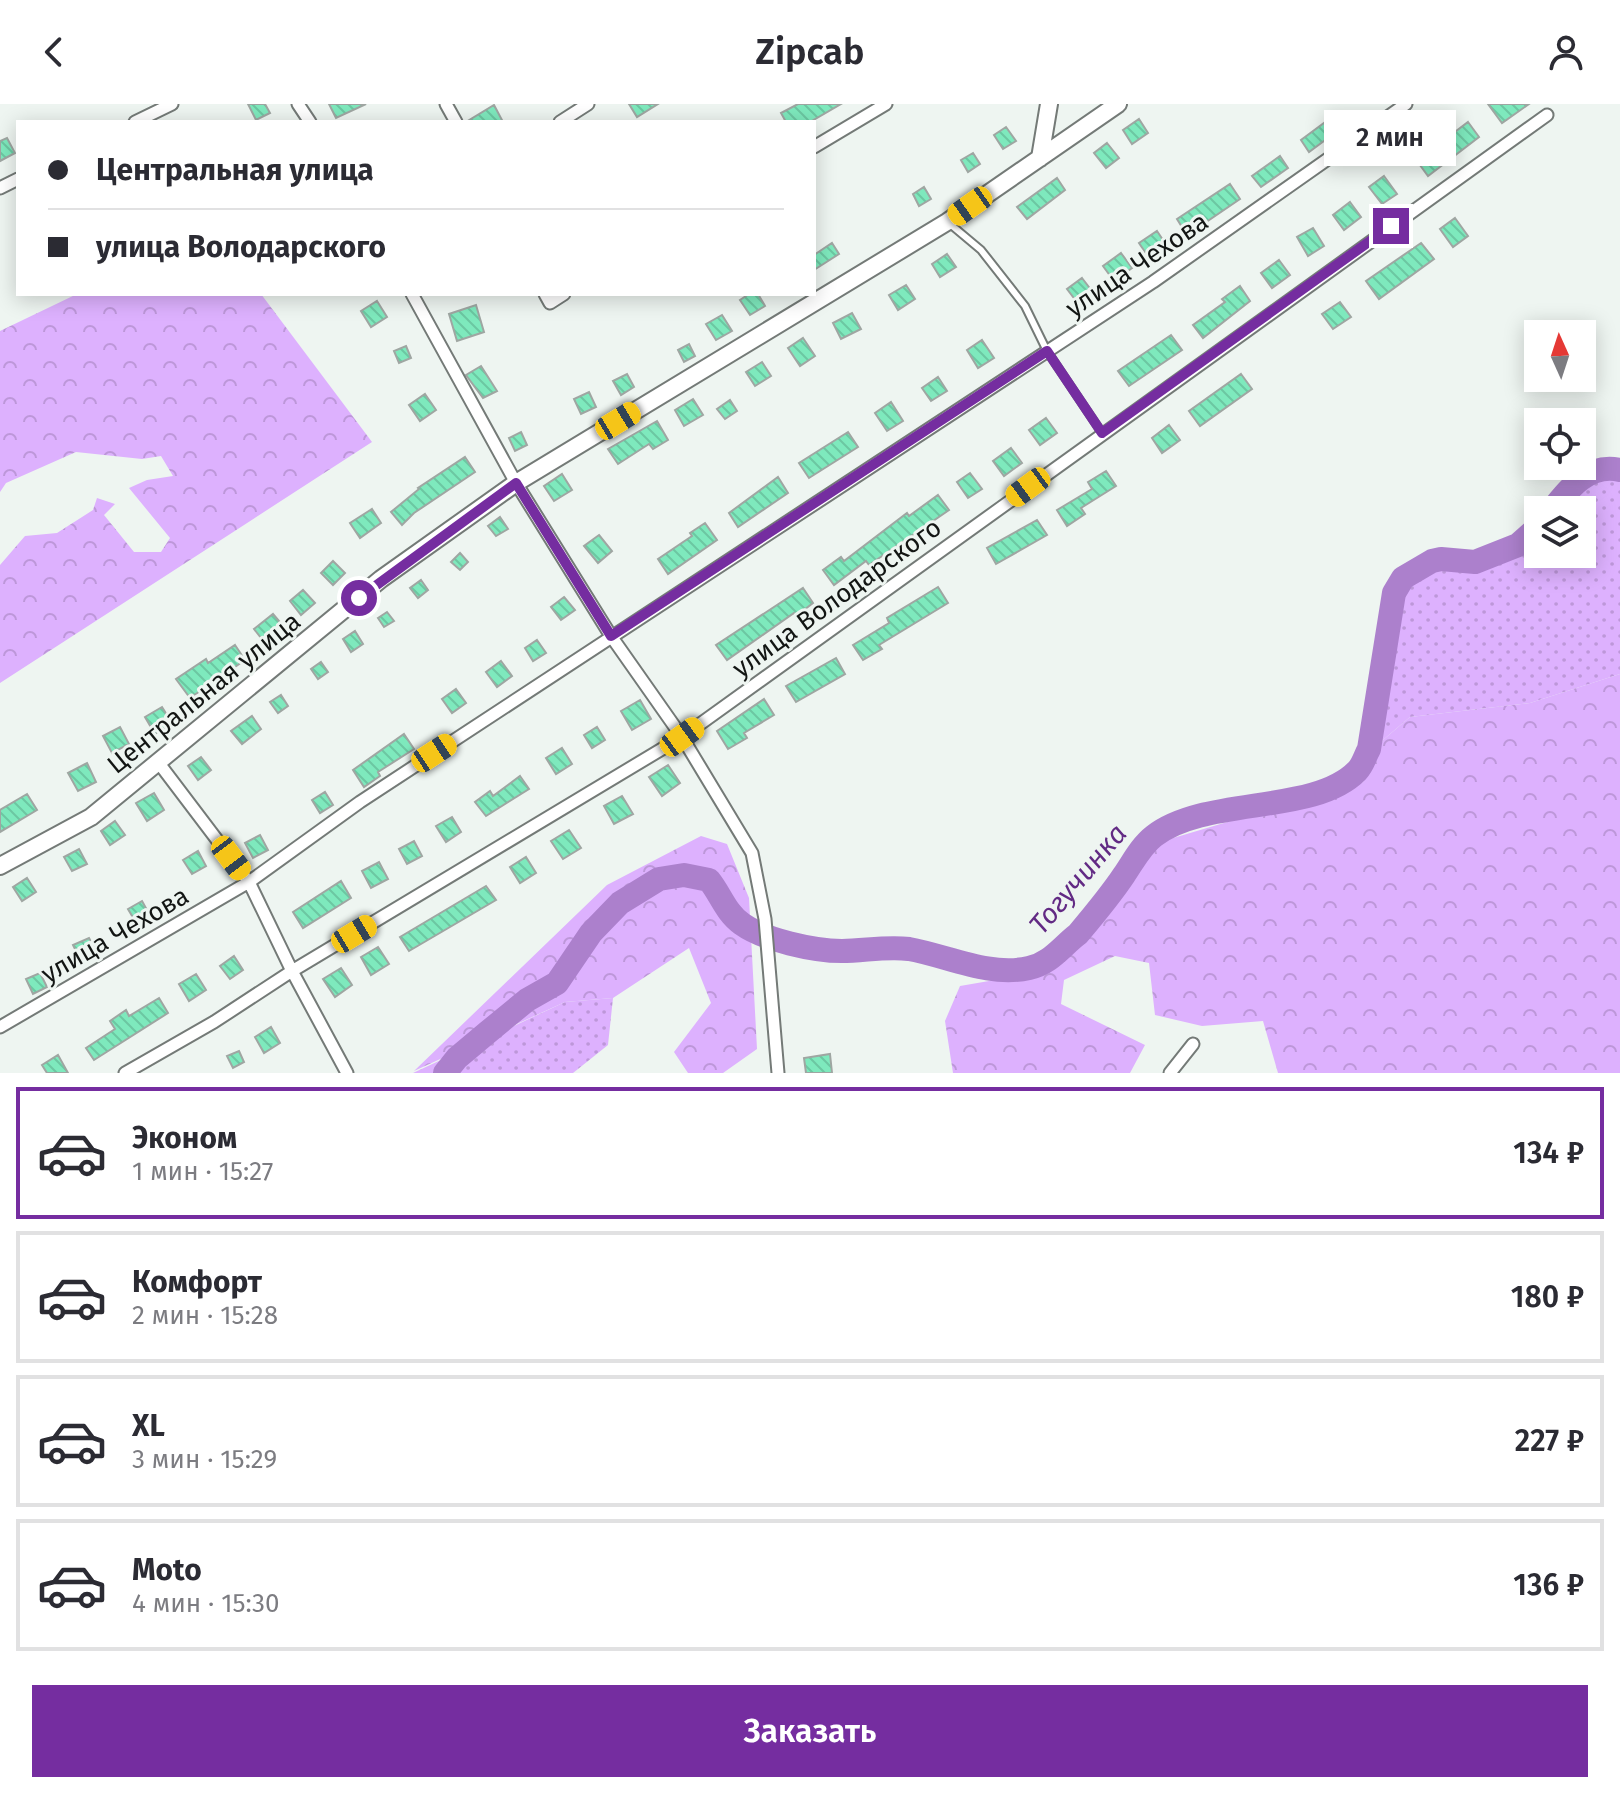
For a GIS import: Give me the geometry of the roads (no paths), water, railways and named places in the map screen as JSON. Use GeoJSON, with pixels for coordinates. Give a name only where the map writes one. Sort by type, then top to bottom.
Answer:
{"type":"FeatureCollection","features":[{"type":"Feature","properties":{"kind":"main road"},"geometry":{"type":"LineString","coordinates":[[1040,158],[1049,104]]}},
{"type":"Feature","properties":{"kind":"main road","name":"Центральная улица"},"geometry":{"type":"LineString","coordinates":[[0,866],[91,817],[381,579],[516,483],[947,222],[1118,104]]}},
{"type":"Feature","properties":{"kind":"street"},"geometry":{"type":"LineString","coordinates":[[139,120],[172,104]]}},
{"type":"Feature","properties":{"kind":"street"},"geometry":{"type":"LineString","coordinates":[[563,120],[588,104]]}},
{"type":"Feature","properties":{"kind":"street"},"geometry":{"type":"LineString","coordinates":[[816,146],[886,104]]}},
{"type":"Feature","properties":{"kind":"street","name":"улица Чехова"},"geometry":{"type":"LineString","coordinates":[[0,1027],[249,882],[360,802],[1153,282],[1406,104]]}},
{"type":"Feature","properties":{"kind":"street","name":"улица Володарского"},"geometry":{"type":"LineString","coordinates":[[125,1073],[682,737],[1547,115]]}},
{"type":"Feature","properties":{"kind":"street"},"geometry":{"type":"LineString","coordinates":[[413,296],[516,483],[611,636],[682,737],[752,853],[765,919],[778,1073]]}},
{"type":"Feature","properties":{"kind":"street"},"geometry":{"type":"LineString","coordinates":[[158,762],[249,882],[347,1073]]}},
{"type":"Feature","properties":{"kind":"street"},"geometry":{"type":"LineString","coordinates":[[1170,1073],[1193,1044]]}},
{"type":"Feature","properties":{"kind":"lane"},"geometry":{"type":"LineString","coordinates":[[947,222],[981,250],[1025,306],[1047,351],[1102,433]]}},
{"type":"Feature","properties":{"kind":"waterway","name":"Тогучинка"},"geometry":{"type":"LineString","coordinates":[[1564,496],[1589,474],[1599,470],[1620,470]]}},
{"type":"Feature","properties":{"kind":"waterway","name":"Тогучинка"},"geometry":{"type":"LineString","coordinates":[[445,1073],[457,1058],[527,1000],[557,983],[591,933],[620,903],[659,879],[684,875],[709,880],[736,920],[763,935],[804,947],[842,951],[909,949],[999,970],[1029,968],[1044,962],[1078,934],[1154,836],[1202,815],[1314,794],[1338,785],[1357,771],[1369,749],[1394,593],[1403,578],[1432,561],[1475,562],[1518,545],[1524,540]]}}]}
